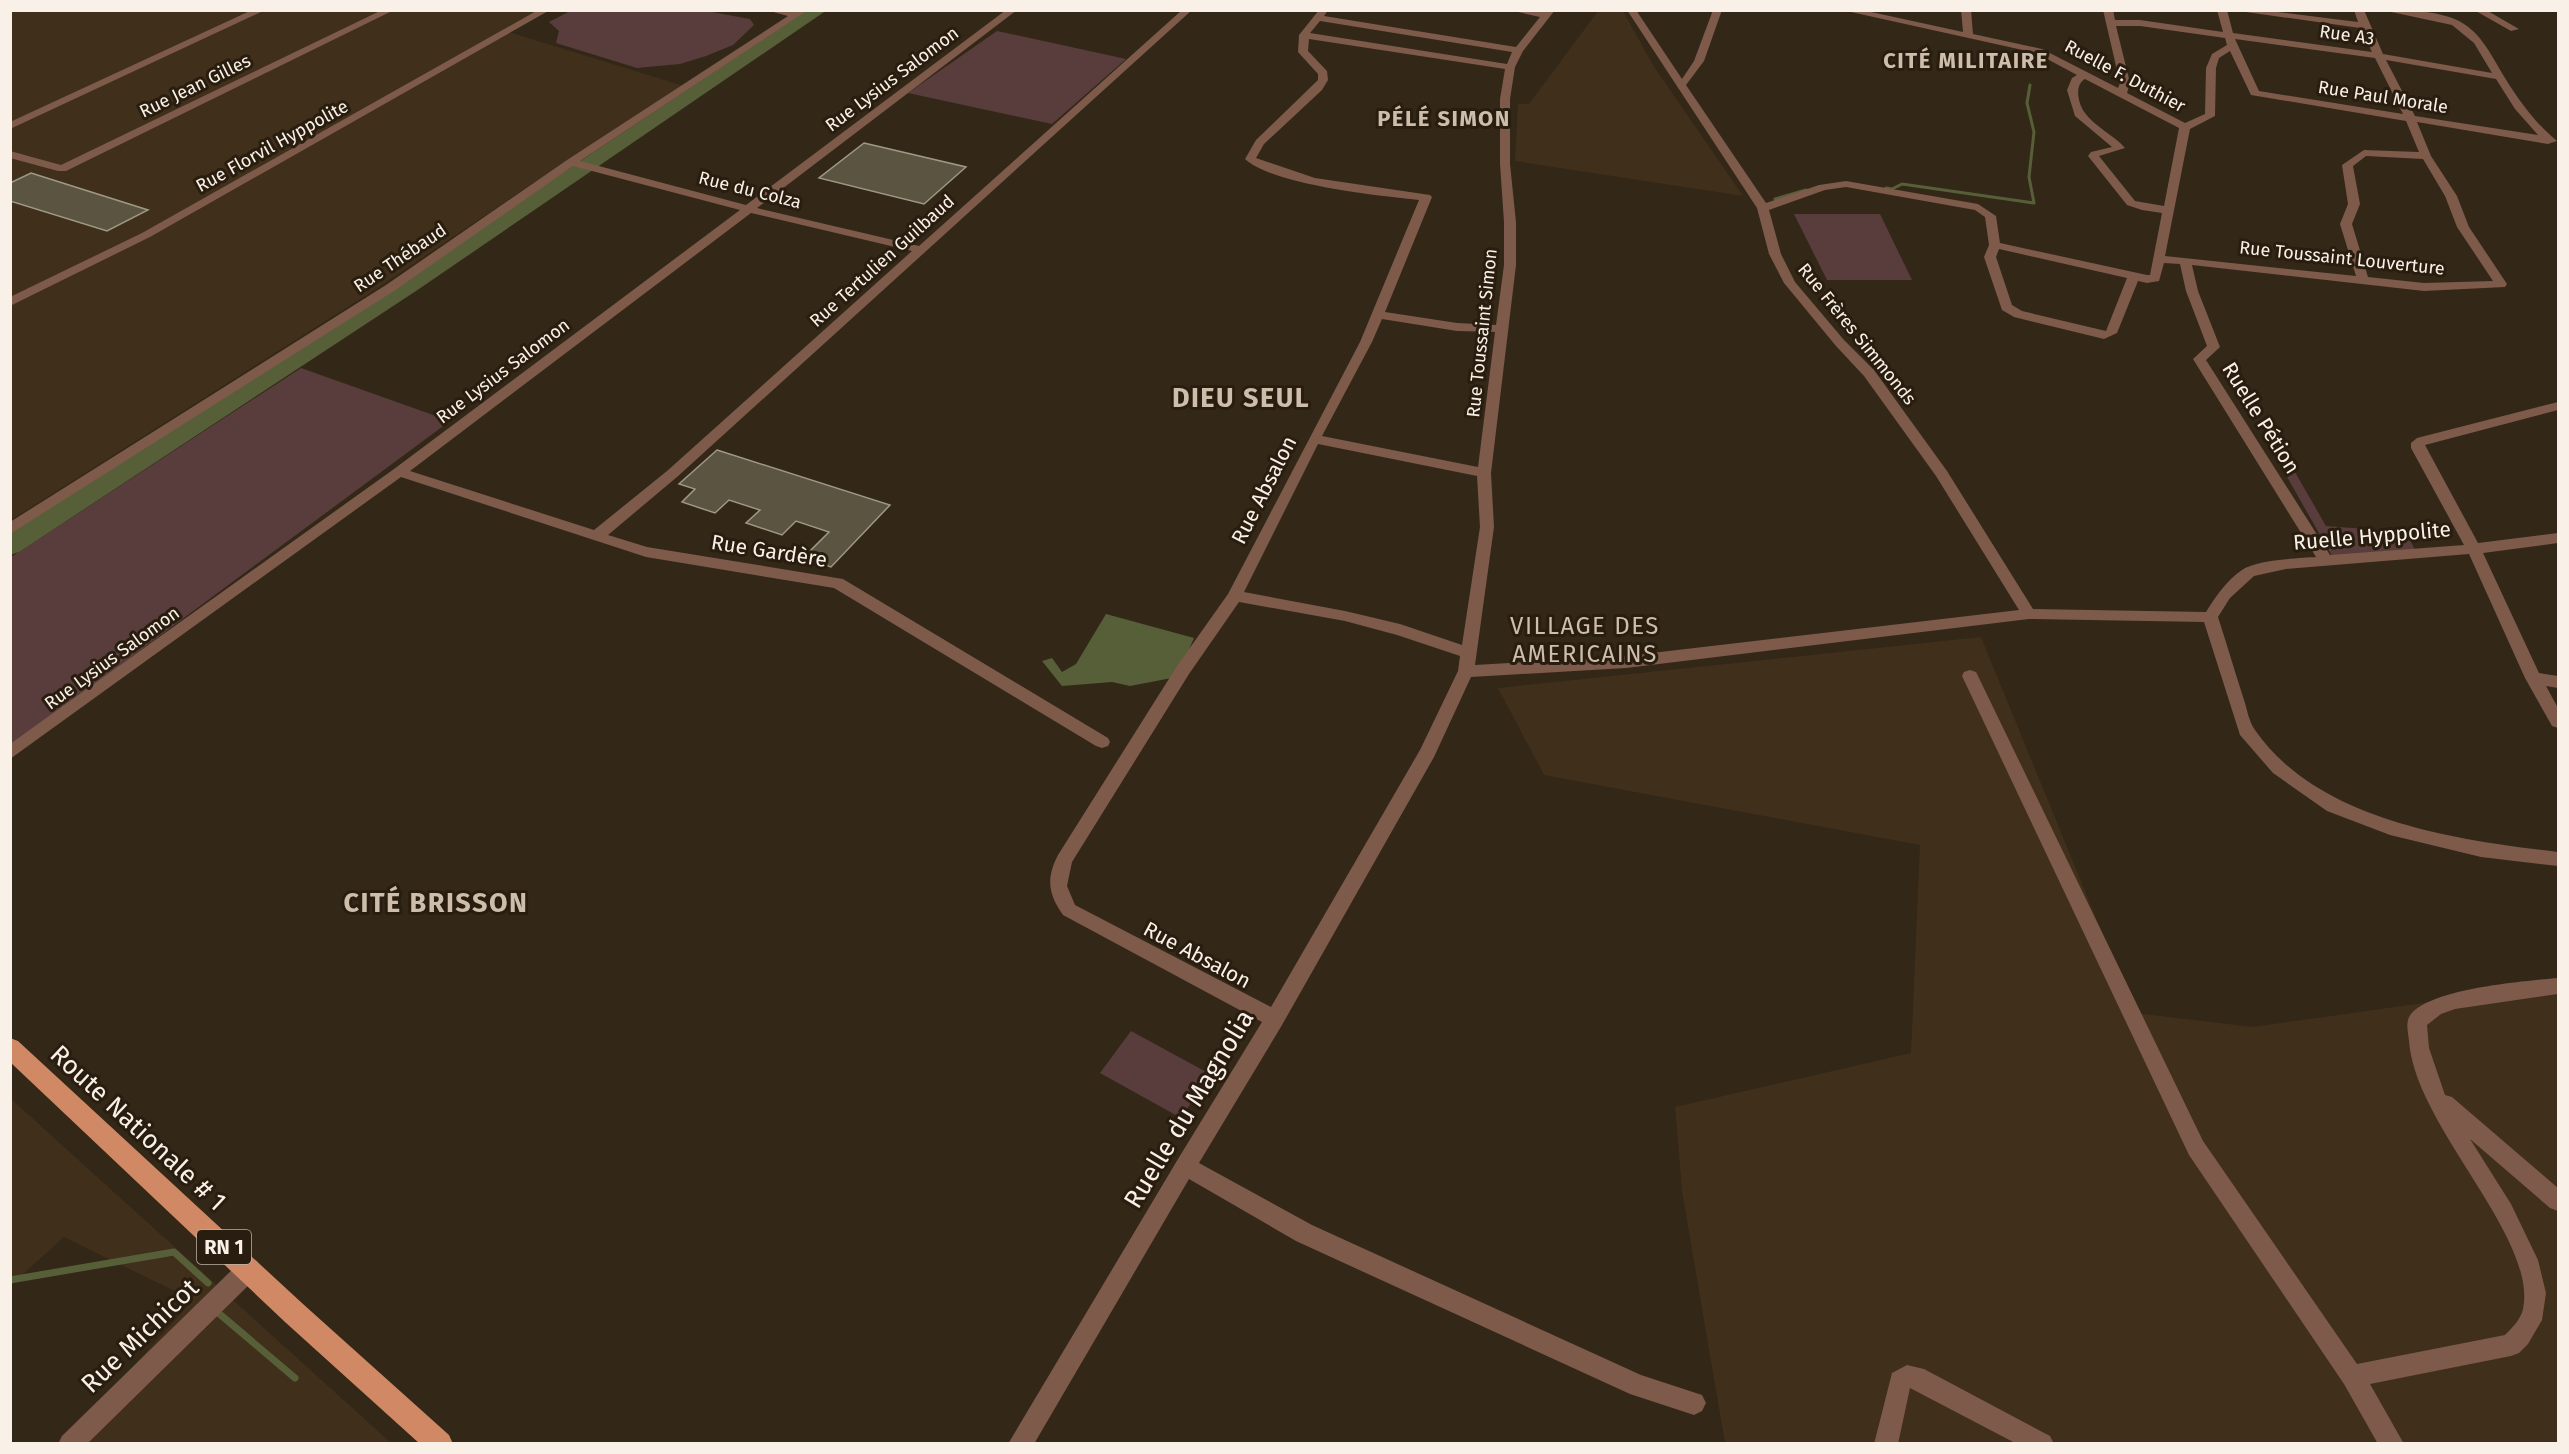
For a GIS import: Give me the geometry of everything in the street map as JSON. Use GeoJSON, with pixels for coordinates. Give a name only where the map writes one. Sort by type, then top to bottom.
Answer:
{"type":"FeatureCollection","features":[{"type":"Feature","properties":{"kind":"main road","name":"Route Nationale # 1"},"geometry":{"type":"LineString","coordinates":[[10,1048],[440,1443]]}},
{"type":"Feature","properties":{"kind":"street"},"geometry":{"type":"LineString","coordinates":[[10,126],[261,10]]}},
{"type":"Feature","properties":{"kind":"street","name":"Rue Jean Gilles"},"geometry":{"type":"LineString","coordinates":[[10,154],[62,169],[390,10]]}},
{"type":"Feature","properties":{"kind":"street","name":"Rue Florvil Hyppolite"},"geometry":{"type":"LineString","coordinates":[[10,302],[147,235],[546,10]]}},
{"type":"Feature","properties":{"kind":"street"},"geometry":{"type":"LineString","coordinates":[[770,10],[801,13]]}},
{"type":"Feature","properties":{"kind":"street","name":"Rue Lysius Salomon"},"geometry":{"type":"LineString","coordinates":[[10,753],[399,472],[1013,10]]}},
{"type":"Feature","properties":{"kind":"street","name":"Rue Tertulien Guilbaud"},"geometry":{"type":"LineString","coordinates":[[598,535],[672,474],[1188,10]]}},
{"type":"Feature","properties":{"kind":"street"},"geometry":{"type":"LineString","coordinates":[[1513,10],[1549,13]]}},
{"type":"Feature","properties":{"kind":"street","name":"Rue Frères Simmonds"},"geometry":{"type":"LineString","coordinates":[[1631,10],[1763,208],[1775,254],[1790,282],[1833,335],[1869,373],[1942,474],[2029,614]]}},
{"type":"Feature","properties":{"kind":"street"},"geometry":{"type":"LineString","coordinates":[[1680,86],[1687,80],[1699,61],[1718,10]]}},
{"type":"Feature","properties":{"kind":"street","name":"Ruelle F. Duthier"},"geometry":{"type":"LineString","coordinates":[[1846,10],[2039,51],[2185,127],[2157,259],[2156,278],[2147,279],[2134,276]]}},
{"type":"Feature","properties":{"kind":"street"},"geometry":{"type":"LineString","coordinates":[[1966,10],[1968,36]]}},
{"type":"Feature","properties":{"kind":"street"},"geometry":{"type":"LineString","coordinates":[[2108,10],[2125,83],[2122,93]]}},
{"type":"Feature","properties":{"kind":"street"},"geometry":{"type":"LineString","coordinates":[[2137,10],[2139,23]]}},
{"type":"Feature","properties":{"kind":"street"},"geometry":{"type":"LineString","coordinates":[[2185,127],[2210,116],[2211,68],[2214,56],[2232,46],[2227,35],[2222,10]]}},
{"type":"Feature","properties":{"kind":"street"},"geometry":{"type":"LineString","coordinates":[[2236,10],[2364,26]]}},
{"type":"Feature","properties":{"kind":"street","name":"Rue Toussaint Louverture"},"geometry":{"type":"LineString","coordinates":[[2157,259],[2251,267],[2364,282],[2424,287],[2500,284],[2463,227],[2451,196],[2426,156],[2410,117],[2364,26],[2359,10]]}},
{"type":"Feature","properties":{"kind":"street"},"geometry":{"type":"LineString","coordinates":[[2386,10],[2454,21],[2475,35],[2519,107],[2553,141]]}},
{"type":"Feature","properties":{"kind":"street"},"geometry":{"type":"LineString","coordinates":[[2478,10],[2514,29]]}},
{"type":"Feature","properties":{"kind":"street","name":"Rue Thébaud"},"geometry":{"type":"LineString","coordinates":[[10,529],[390,288],[801,13]]}},
{"type":"Feature","properties":{"kind":"street","name":"Rue Toussaint Simon"},"geometry":{"type":"LineString","coordinates":[[1467,662],[1487,527],[1484,473],[1510,265],[1510,222],[1505,164],[1505,99],[1510,67],[1518,50],[1549,13]]}},
{"type":"Feature","properties":{"kind":"street"},"geometry":{"type":"LineString","coordinates":[[1304,35],[1321,14],[1518,50]]}},
{"type":"Feature","properties":{"kind":"street","name":"Rue A3"},"geometry":{"type":"LineString","coordinates":[[2110,23],[2139,23],[2379,56],[2499,77]]}},
{"type":"Feature","properties":{"kind":"street"},"geometry":{"type":"LineString","coordinates":[[1304,35],[1510,67]]}},
{"type":"Feature","properties":{"kind":"street","name":"Rue Absalon"},"geometry":{"type":"LineString","coordinates":[[1275,1019],[1069,910],[1058,895],[1057,878],[1064,860],[1183,670],[1235,596],[1380,315],[1426,197],[1389,194],[1314,181],[1263,166],[1250,159],[1260,142],[1318,88],[1323,80],[1323,73],[1303,52],[1304,35]]}},
{"type":"Feature","properties":{"kind":"street","name":"Rue Paul Morale"},"geometry":{"type":"LineString","coordinates":[[2232,46],[2255,93],[2553,141]]}},
{"type":"Feature","properties":{"kind":"street"},"geometry":{"type":"LineString","coordinates":[[2086,74],[2076,80],[2072,90],[2079,114],[2120,148],[2093,156],[2131,203],[2142,207],[2168,210]]}},
{"type":"Feature","properties":{"kind":"street"},"geometry":{"type":"LineString","coordinates":[[2364,282],[2346,224],[2354,204],[2347,165],[2364,153],[2426,156]]}},
{"type":"Feature","properties":{"kind":"street","name":"Rue du Colza"},"geometry":{"type":"LineString","coordinates":[[574,163],[748,209],[921,250]]}},
{"type":"Feature","properties":{"kind":"street"},"geometry":{"type":"LineString","coordinates":[[1763,208],[1823,187],[1846,184],[1971,204],[1986,211],[1990,216],[1995,245],[1990,257],[2006,307],[2018,314],[2104,335],[2111,333],[2134,276],[1995,245]]}},
{"type":"Feature","properties":{"kind":"street","name":"Ruelle Pétion"},"geometry":{"type":"LineString","coordinates":[[2185,262],[2192,291],[2214,347],[2199,359],[2326,561]]}},
{"type":"Feature","properties":{"kind":"street"},"geometry":{"type":"LineString","coordinates":[[1380,315],[1457,327],[1501,329]]}},
{"type":"Feature","properties":{"kind":"street"},"geometry":{"type":"LineString","coordinates":[[2559,406],[2418,443],[2418,448],[2474,549],[2533,678],[2559,722]]}},
{"type":"Feature","properties":{"kind":"street"},"geometry":{"type":"LineString","coordinates":[[1314,439],[1484,473]]}},
{"type":"Feature","properties":{"kind":"street","name":"Rue Gardère"},"geometry":{"type":"LineString","coordinates":[[399,472],[646,552],[838,583],[1102,742]]}},
{"type":"Feature","properties":{"kind":"street","name":"Ruelle Hyppolite"},"geometry":{"type":"LineString","coordinates":[[2210,617],[2225,594],[2249,572],[2286,564],[2474,549],[2559,538]]}},
{"type":"Feature","properties":{"kind":"street"},"geometry":{"type":"LineString","coordinates":[[1235,596],[1345,616],[1400,630],[1467,662],[1626,662],[2029,614],[2210,617],[2246,731],[2279,768],[2315,794],[2333,806],[2390,828],[2481,850],[2559,859]]}},
{"type":"Feature","properties":{"kind":"street","name":"Ruelle du Magnolia"},"geometry":{"type":"LineString","coordinates":[[1020,1443],[1275,1019],[1428,752],[1467,662]]}},
{"type":"Feature","properties":{"kind":"street"},"geometry":{"type":"LineString","coordinates":[[1970,676],[2196,1148],[2352,1376],[2392,1443]]}},
{"type":"Feature","properties":{"kind":"street"},"geometry":{"type":"LineString","coordinates":[[2533,678],[2559,682]]}},
{"type":"Feature","properties":{"kind":"street"},"geometry":{"type":"LineString","coordinates":[[2352,1376],[2511,1345],[2523,1334],[2535,1302],[2533,1277],[2525,1253],[2510,1222],[2436,1095],[2417,1043],[2417,1021],[2435,1007],[2454,1001],[2559,986]]}},
{"type":"Feature","properties":{"kind":"street"},"geometry":{"type":"LineString","coordinates":[[2436,1095],[2559,1201]]}},
{"type":"Feature","properties":{"kind":"street"},"geometry":{"type":"LineString","coordinates":[[1185,1166],[1304,1233],[1547,1342],[1638,1386],[1694,1403]]}},
{"type":"Feature","properties":{"kind":"street","name":"Rue Michicot"},"geometry":{"type":"LineString","coordinates":[[70,1443],[249,1269]]}},
{"type":"Feature","properties":{"kind":"street"},"geometry":{"type":"LineString","coordinates":[[1886,1443],[1900,1381],[1907,1376],[1916,1377],[2042,1443]]}},
{"type":"Feature","properties":{"kind":"shaded area"},"geometry":{"type":"Polygon","coordinates":[[[701,10],[750,19],[754,25],[733,45],[706,56],[680,64],[637,68],[556,43],[559,31],[549,22],[570,11],[701,10]]]}},
{"type":"Feature","properties":{"kind":"shaded area"},"geometry":{"type":"Polygon","coordinates":[[[11,11],[538,11],[502,30],[684,86],[575,155],[370,293],[11,520],[11,11]]]}},
{"type":"Feature","properties":{"kind":"shaded area"},"geometry":{"type":"Polygon","coordinates":[[[1598,11],[1623,11],[1653,65],[1743,196],[1515,161],[1518,104],[1529,104],[1598,11]]]}},
{"type":"Feature","properties":{"kind":"shaded area"},"geometry":{"type":"Polygon","coordinates":[[[997,31],[1126,59],[1052,124],[908,93],[997,31]]]}},
{"type":"Feature","properties":{"kind":"shaded area"},"geometry":{"type":"Polygon","coordinates":[[[1794,214],[1880,214],[1912,280],[1827,280],[1794,214]]]}},
{"type":"Feature","properties":{"kind":"shaded area"},"geometry":{"type":"Polygon","coordinates":[[[301,368],[450,421],[11,746],[11,557],[301,368]]]}},
{"type":"Feature","properties":{"kind":"shaded area"},"geometry":{"type":"Polygon","coordinates":[[[2284,453],[2326,526],[2406,532],[2415,550],[2332,556],[2274,454],[2284,453]]]}},
{"type":"Feature","properties":{"kind":"shaded area"},"geometry":{"type":"Polygon","coordinates":[[[1106,614],[1194,638],[1177,677],[1130,686],[1112,682],[1062,686],[1042,661],[1052,658],[1062,672],[1076,664],[1106,614]]]}},
{"type":"Feature","properties":{"kind":"shaded area"},"geometry":{"type":"Polygon","coordinates":[[[1981,637],[2135,1013],[2253,1027],[2558,984],[2558,1443],[1725,1443],[1682,1191],[1675,1107],[1911,1053],[1920,845],[1544,775],[1498,688],[1981,637]]]}},
{"type":"Feature","properties":{"kind":"shaded area"},"geometry":{"type":"Polygon","coordinates":[[[1131,1031],[1210,1074],[1181,1118],[1100,1073],[1131,1031]]]}},
{"type":"Feature","properties":{"kind":"shaded area"},"geometry":{"type":"Polygon","coordinates":[[[10,1098],[391,1443],[64,1443],[193,1300],[64,1237],[11,1285],[10,1098]]]}},
{"type":"Feature","properties":{"kind":"building"},"geometry":{"type":"Polygon","coordinates":[[[864,143],[966,167],[924,204],[819,178],[864,143]]]}},
{"type":"Feature","properties":{"kind":"building"},"geometry":{"type":"Polygon","coordinates":[[[31,173],[148,210],[107,231],[10,201],[10,183],[31,173]]]}},
{"type":"Feature","properties":{"kind":"building"},"geometry":{"type":"Polygon","coordinates":[[[717,450],[890,505],[831,567],[803,558],[829,532],[796,521],[782,535],[746,523],[760,510],[729,500],[715,513],[682,502],[695,489],[679,484],[717,450]]]}},
{"type":"Feature","properties":{"kind":"waterway"},"geometry":{"type":"LineString","coordinates":[[10,546],[408,286],[819,10]]}},
{"type":"Feature","properties":{"kind":"waterway"},"geometry":{"type":"LineString","coordinates":[[1886,188],[1892,189],[1902,184],[2034,203],[2029,177],[2034,132],[2027,103],[2030,85]]}},
{"type":"Feature","properties":{"kind":"waterway"},"geometry":{"type":"LineString","coordinates":[[1775,199],[1806,190]]}},
{"type":"Feature","properties":{"kind":"waterway"},"geometry":{"type":"LineString","coordinates":[[10,1280],[174,1252],[208,1283]]}},
{"type":"Feature","properties":{"kind":"waterway"},"geometry":{"type":"LineString","coordinates":[[216,1311],[295,1378]]}},
{"type":"Feature","properties":{"kind":"district","name":"CITÉ MILITAIRE"},"geometry":{"type":"Point","coordinates":[1966,60]}},
{"type":"Feature","properties":{"kind":"district","name":"PÉLÉ SIMON"},"geometry":{"type":"Point","coordinates":[1444,118]}},
{"type":"Feature","properties":{"kind":"district","name":"DIEU SEUL"},"geometry":{"type":"Point","coordinates":[1241,398]}},
{"type":"Feature","properties":{"kind":"district","name":"VILLAGE DES AMERICAINS"},"geometry":{"type":"Point","coordinates":[1585,640]}},
{"type":"Feature","properties":{"kind":"district","name":"CITÉ BRISSON"},"geometry":{"type":"Point","coordinates":[436,903]}}]}
